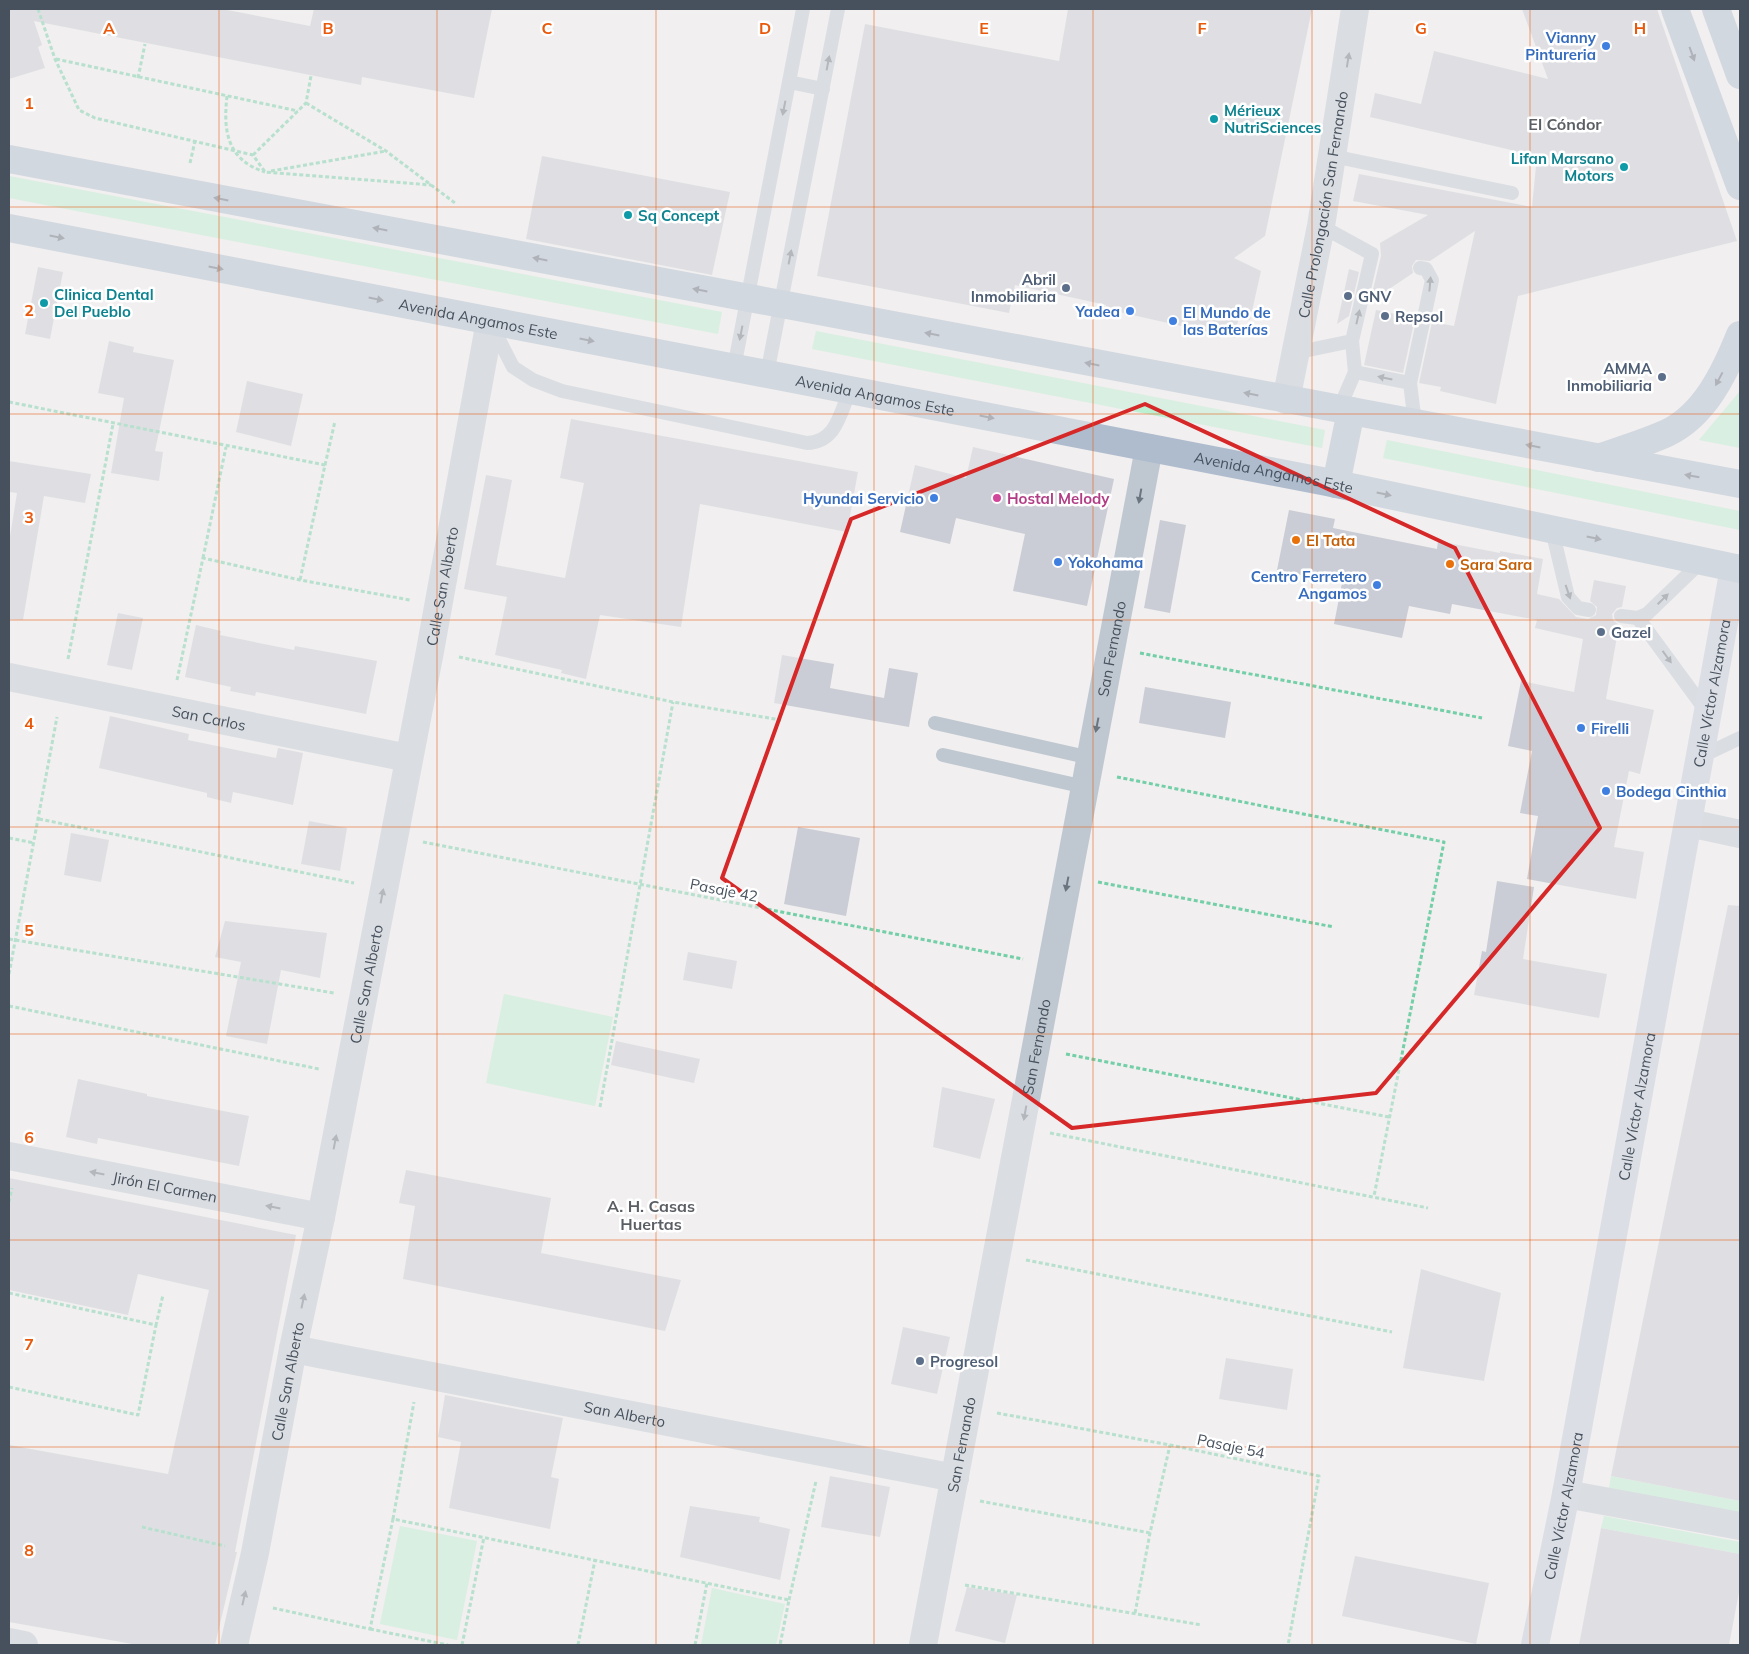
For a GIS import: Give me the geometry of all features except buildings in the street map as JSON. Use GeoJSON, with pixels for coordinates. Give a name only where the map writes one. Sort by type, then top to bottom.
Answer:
{"type":"FeatureCollection","features":[{"type":"Feature","properties":{"kind":"main road"},"geometry":{"type":"LineString","coordinates":[[1675,9],[1740,186]]}},
{"type":"Feature","properties":{"kind":"main road"},"geometry":{"type":"LineString","coordinates":[[1716,9],[1740,75]]}},
{"type":"Feature","properties":{"kind":"main road"},"geometry":{"type":"LineString","coordinates":[[9,159],[1740,484]]}},
{"type":"Feature","properties":{"kind":"main road","name":"Avenida Angamos Este"},"geometry":{"type":"LineString","coordinates":[[9,228],[1336,484],[1737,569]]}},
{"type":"Feature","properties":{"kind":"main road"},"geometry":{"type":"LineString","coordinates":[[1597,458],[1668,432],[1691,418],[1713,391],[1740,336]]}},
{"type":"Feature","properties":{"kind":"main road"},"geometry":{"type":"LineString","coordinates":[[1336,484],[1345,410]]}},
{"type":"Feature","properties":{"kind":"street","name":"Calle Prolongación San Fernando"},"geometry":{"type":"LineString","coordinates":[[1286,400],[1294,352],[1321,226],[1355,9]]}},
{"type":"Feature","properties":{"kind":"street","name":"Calle San Alberto"},"geometry":{"type":"LineString","coordinates":[[234,1645],[255,1553],[293,1349],[321,1217],[430,651],[490,321]]}},
{"type":"Feature","properties":{"kind":"street","name":"San Fernando"},"geometry":{"type":"LineString","coordinates":[[923,1645],[999,1255],[1149,448]]}},
{"type":"Feature","properties":{"kind":"street","name":"Calle Víctor Alzamora"},"geometry":{"type":"LineString","coordinates":[[1535,1645],[1566,1494],[1708,714],[1732,624],[1737,569]]}},
{"type":"Feature","properties":{"kind":"street","name":"San Carlos"},"geometry":{"type":"LineString","coordinates":[[9,678],[408,758]]}},
{"type":"Feature","properties":{"kind":"street"},"geometry":{"type":"LineString","coordinates":[[1689,823],[1740,834]]}},
{"type":"Feature","properties":{"kind":"street","name":"Jirón El Carmen"},"geometry":{"type":"LineString","coordinates":[[9,1156],[321,1217]]}},
{"type":"Feature","properties":{"kind":"street","name":"San Alberto"},"geometry":{"type":"LineString","coordinates":[[293,1349],[822,1453],[954,1487]]}},
{"type":"Feature","properties":{"kind":"street"},"geometry":{"type":"LineString","coordinates":[[1566,1494],[1740,1526]]}},
{"type":"Feature","properties":{"kind":"street"},"geometry":{"type":"LineString","coordinates":[[9,1642],[24,1645]]}},
{"type":"Feature","properties":{"kind":"lane"},"geometry":{"type":"LineString","coordinates":[[734,368],[804,9]]}},
{"type":"Feature","properties":{"kind":"lane"},"geometry":{"type":"LineString","coordinates":[[767,374],[838,9]]}},
{"type":"Feature","properties":{"kind":"lane"},"geometry":{"type":"LineString","coordinates":[[789,82],[822,89]]}},
{"type":"Feature","properties":{"kind":"lane"},"geometry":{"type":"LineString","coordinates":[[1332,156],[1512,193]]}},
{"type":"Feature","properties":{"kind":"lane"},"geometry":{"type":"LineString","coordinates":[[1321,226],[1375,255],[1352,341],[1355,372],[1345,410]]}},
{"type":"Feature","properties":{"kind":"lane"},"geometry":{"type":"LineString","coordinates":[[1415,423],[1410,383],[1432,280],[1426,269],[1420,268]]}},
{"type":"Feature","properties":{"kind":"lane"},"geometry":{"type":"LineString","coordinates":[[490,321],[513,367],[533,380],[562,391],[807,443],[819,443],[828,438],[838,420],[850,390]]}},
{"type":"Feature","properties":{"kind":"lane"},"geometry":{"type":"LineString","coordinates":[[1294,352],[1352,341]]}},
{"type":"Feature","properties":{"kind":"lane"},"geometry":{"type":"LineString","coordinates":[[1355,372],[1410,383]]}},
{"type":"Feature","properties":{"kind":"lane"},"geometry":{"type":"LineString","coordinates":[[1552,530],[1568,596],[1578,608],[1589,610]]}},
{"type":"Feature","properties":{"kind":"lane"},"geometry":{"type":"LineString","coordinates":[[1621,616],[1638,618],[1647,614],[1702,561]]}},
{"type":"Feature","properties":{"kind":"lane"},"geometry":{"type":"LineString","coordinates":[[1638,618],[1708,714]]}},
{"type":"Feature","properties":{"kind":"lane"},"geometry":{"type":"LineString","coordinates":[[935,723],[1088,772]]}},
{"type":"Feature","properties":{"kind":"lane"},"geometry":{"type":"LineString","coordinates":[[1700,757],[1740,738]]}},
{"type":"Feature","properties":{"kind":"lane"},"geometry":{"type":"LineString","coordinates":[[943,755],[1088,772]]}},
{"type":"Feature","properties":{"kind":"path"},"geometry":{"type":"LineString","coordinates":[[38,9],[55,59],[79,110],[95,118],[253,155],[265,172]]}},
{"type":"Feature","properties":{"kind":"path"},"geometry":{"type":"LineString","coordinates":[[138,78],[145,44]]}},
{"type":"Feature","properties":{"kind":"path"},"geometry":{"type":"LineString","coordinates":[[55,59],[298,111]]}},
{"type":"Feature","properties":{"kind":"path"},"geometry":{"type":"LineString","coordinates":[[253,155],[306,103],[311,76]]}},
{"type":"Feature","properties":{"kind":"path"},"geometry":{"type":"LineString","coordinates":[[227,96],[225,124],[233,151],[251,168],[265,172],[431,185]]}},
{"type":"Feature","properties":{"kind":"path"},"geometry":{"type":"LineString","coordinates":[[306,103],[386,151],[456,203]]}},
{"type":"Feature","properties":{"kind":"path"},"geometry":{"type":"LineString","coordinates":[[192,156],[196,141]]}},
{"type":"Feature","properties":{"kind":"path"},"geometry":{"type":"LineString","coordinates":[[265,172],[386,151]]}},
{"type":"Feature","properties":{"kind":"path"},"geometry":{"type":"LineString","coordinates":[[9,402],[325,466]]}},
{"type":"Feature","properties":{"kind":"path"},"geometry":{"type":"LineString","coordinates":[[300,580],[335,421]]}},
{"type":"Feature","properties":{"kind":"path"},"geometry":{"type":"LineString","coordinates":[[9,974],[113,424]]}},
{"type":"Feature","properties":{"kind":"path"},"geometry":{"type":"LineString","coordinates":[[170,710],[226,447]]}},
{"type":"Feature","properties":{"kind":"path"},"geometry":{"type":"LineString","coordinates":[[203,558],[300,580],[437,606]]}},
{"type":"Feature","properties":{"kind":"path"},"geometry":{"type":"LineString","coordinates":[[1112,648],[1482,718]]}},
{"type":"Feature","properties":{"kind":"path"},"geometry":{"type":"LineString","coordinates":[[430,651],[673,702],[781,720]]}},
{"type":"Feature","properties":{"kind":"path"},"geometry":{"type":"LineString","coordinates":[[600,1107],[673,702]]}},
{"type":"Feature","properties":{"kind":"path"},"geometry":{"type":"LineString","coordinates":[[1088,772],[1444,842],[1374,1196]]}},
{"type":"Feature","properties":{"kind":"path"},"geometry":{"type":"LineString","coordinates":[[38,819],[383,889]]}},
{"type":"Feature","properties":{"kind":"path","name":"Pasaje 42"},"geometry":{"type":"LineString","coordinates":[[393,836],[1052,965]]}},
{"type":"Feature","properties":{"kind":"path"},"geometry":{"type":"LineString","coordinates":[[9,838],[34,843]]}},
{"type":"Feature","properties":{"kind":"path"},"geometry":{"type":"LineString","coordinates":[[1068,877],[1334,927]]}},
{"type":"Feature","properties":{"kind":"path"},"geometry":{"type":"LineString","coordinates":[[9,939],[362,998]]}},
{"type":"Feature","properties":{"kind":"path"},"geometry":{"type":"LineString","coordinates":[[9,1006],[348,1074]]}},
{"type":"Feature","properties":{"kind":"path"},"geometry":{"type":"LineString","coordinates":[[1036,1048],[1389,1117]]}},
{"type":"Feature","properties":{"kind":"path"},"geometry":{"type":"LineString","coordinates":[[1022,1127],[1428,1208]]}},
{"type":"Feature","properties":{"kind":"path"},"geometry":{"type":"LineString","coordinates":[[999,1255],[1392,1332]]}},
{"type":"Feature","properties":{"kind":"path"},"geometry":{"type":"LineString","coordinates":[[9,1293],[156,1325]]}},
{"type":"Feature","properties":{"kind":"path"},"geometry":{"type":"LineString","coordinates":[[9,1387],[138,1415],[163,1295]]}},
{"type":"Feature","properties":{"kind":"path"},"geometry":{"type":"LineString","coordinates":[[370,1629],[420,1374]]}},
{"type":"Feature","properties":{"kind":"path","name":"Pasaje 54"},"geometry":{"type":"LineString","coordinates":[[969,1412],[1000,1413],[1170,1445],[1319,1476],[1288,1645]]}},
{"type":"Feature","properties":{"kind":"path"},"geometry":{"type":"LineString","coordinates":[[1135,1613],[1150,1533],[1170,1445]]}},
{"type":"Feature","properties":{"kind":"path"},"geometry":{"type":"LineString","coordinates":[[780,1645],[822,1453]]}},
{"type":"Feature","properties":{"kind":"path"},"geometry":{"type":"LineString","coordinates":[[954,1487],[1150,1533]]}},
{"type":"Feature","properties":{"kind":"path"},"geometry":{"type":"LineString","coordinates":[[393,1519],[484,1536],[789,1600]]}},
{"type":"Feature","properties":{"kind":"path"},"geometry":{"type":"LineString","coordinates":[[142,1527],[255,1553]]}},
{"type":"Feature","properties":{"kind":"path"},"geometry":{"type":"LineString","coordinates":[[462,1645],[484,1536]]}},
{"type":"Feature","properties":{"kind":"path"},"geometry":{"type":"LineString","coordinates":[[578,1645],[596,1560]]}},
{"type":"Feature","properties":{"kind":"path"},"geometry":{"type":"LineString","coordinates":[[935,1579],[1202,1625]]}},
{"type":"Feature","properties":{"kind":"path"},"geometry":{"type":"LineString","coordinates":[[695,1645],[707,1583]]}},
{"type":"Feature","properties":{"kind":"path"},"geometry":{"type":"LineString","coordinates":[[243,1602],[448,1645]]}},
{"type":"Feature","properties":{"kind":"highlighted area"},"geometry":{"type":"Polygon","coordinates":[[[1145,404],[1455,548],[1600,828],[1376,1093],[1072,1128],[722,878],[851,519],[1145,404]]]}},
{"type":"Feature","properties":{"kind":"green space"},"geometry":{"type":"Polygon","coordinates":[[[9,176],[722,312],[718,334],[9,198],[9,176]]]}},
{"type":"Feature","properties":{"kind":"green space"},"geometry":{"type":"Polygon","coordinates":[[[816,331],[1325,430],[1322,448],[812,349],[816,331]]]}},
{"type":"Feature","properties":{"kind":"green space"},"geometry":{"type":"Polygon","coordinates":[[[1740,391],[1740,448],[1699,440],[1740,391]]]}},
{"type":"Feature","properties":{"kind":"green space"},"geometry":{"type":"Polygon","coordinates":[[[1387,440],[1740,511],[1740,530],[1383,458],[1387,440]]]}},
{"type":"Feature","properties":{"kind":"green space"},"geometry":{"type":"Polygon","coordinates":[[[504,994],[613,1017],[595,1106],[486,1083],[504,994]]]}},
{"type":"Feature","properties":{"kind":"green space"},"geometry":{"type":"Polygon","coordinates":[[[1611,1476],[1740,1501],[1740,1514],[1609,1489],[1611,1476]]]}},
{"type":"Feature","properties":{"kind":"green space"},"geometry":{"type":"Polygon","coordinates":[[[1604,1516],[1740,1542],[1740,1554],[1601,1528],[1604,1516]]]}},
{"type":"Feature","properties":{"kind":"green space"},"geometry":{"type":"Polygon","coordinates":[[[400,1526],[477,1541],[457,1640],[380,1624],[400,1526]]]}},
{"type":"Feature","properties":{"kind":"green space"},"geometry":{"type":"Polygon","coordinates":[[[712,1588],[785,1604],[776,1645],[701,1645],[712,1588]]]}},
{"type":"Feature","properties":{"kind":"place","name":"Vianny Pintureria"},"geometry":{"type":"Point","coordinates":[1606,46]}},
{"type":"Feature","properties":{"kind":"place","name":"Mérieux NutriSciences"},"geometry":{"type":"Point","coordinates":[1214,119]}},
{"type":"Feature","properties":{"kind":"place","name":"Lifan Marsano Motors"},"geometry":{"type":"Point","coordinates":[1624,167]}},
{"type":"Feature","properties":{"kind":"place","name":"Sq Concept"},"geometry":{"type":"Point","coordinates":[628,215]}},
{"type":"Feature","properties":{"kind":"place","name":"Abril Inmobiliaria"},"geometry":{"type":"Point","coordinates":[1066,288]}},
{"type":"Feature","properties":{"kind":"place","name":"GNV"},"geometry":{"type":"Point","coordinates":[1348,296]}},
{"type":"Feature","properties":{"kind":"place","name":"Clinica Dental Del Pueblo"},"geometry":{"type":"Point","coordinates":[44,303]}},
{"type":"Feature","properties":{"kind":"place","name":"Yadea"},"geometry":{"type":"Point","coordinates":[1130,311]}},
{"type":"Feature","properties":{"kind":"place","name":"Repsol"},"geometry":{"type":"Point","coordinates":[1385,316]}},
{"type":"Feature","properties":{"kind":"place","name":"El Mundo de las Baterías"},"geometry":{"type":"Point","coordinates":[1173,321]}},
{"type":"Feature","properties":{"kind":"place","name":"AMMA Inmobiliaria"},"geometry":{"type":"Point","coordinates":[1662,377]}},
{"type":"Feature","properties":{"kind":"place","name":"Hyundai Servicio"},"geometry":{"type":"Point","coordinates":[934,498]}},
{"type":"Feature","properties":{"kind":"place","name":"Hostal Melody"},"geometry":{"type":"Point","coordinates":[997,498]}},
{"type":"Feature","properties":{"kind":"place","name":"El Tata"},"geometry":{"type":"Point","coordinates":[1296,540]}},
{"type":"Feature","properties":{"kind":"place","name":"Yokohama"},"geometry":{"type":"Point","coordinates":[1058,562]}},
{"type":"Feature","properties":{"kind":"place","name":"Sara Sara"},"geometry":{"type":"Point","coordinates":[1450,564]}},
{"type":"Feature","properties":{"kind":"place","name":"Centro Ferretero Angamos"},"geometry":{"type":"Point","coordinates":[1377,585]}},
{"type":"Feature","properties":{"kind":"place","name":"Gazel"},"geometry":{"type":"Point","coordinates":[1601,632]}},
{"type":"Feature","properties":{"kind":"place","name":"Firelli"},"geometry":{"type":"Point","coordinates":[1581,728]}},
{"type":"Feature","properties":{"kind":"place","name":"Bodega Cinthia"},"geometry":{"type":"Point","coordinates":[1606,791]}},
{"type":"Feature","properties":{"kind":"place","name":"Progresol"},"geometry":{"type":"Point","coordinates":[920,1361]}},
{"type":"Feature","properties":{"kind":"district","name":"El Cóndor"},"geometry":{"type":"Point","coordinates":[1565,124]}},
{"type":"Feature","properties":{"kind":"district","name":"A. H. Casas Huertas"},"geometry":{"type":"Point","coordinates":[651,1215]}}]}
